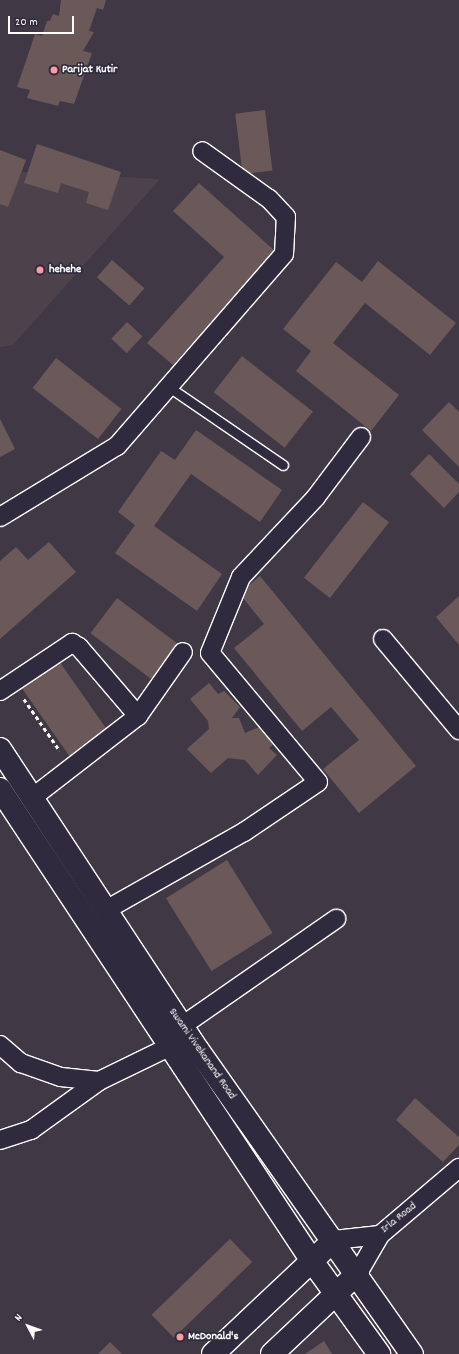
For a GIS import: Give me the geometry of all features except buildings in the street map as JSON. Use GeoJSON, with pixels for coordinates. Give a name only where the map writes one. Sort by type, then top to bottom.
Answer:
{"type":"FeatureCollection","features":[{"type":"Feature","properties":{"kind":"main road","name":"Swami Vivekanand Road"},"geometry":{"type":"LineString","coordinates":[[0,749],[182,1026],[358,1273],[412,1354]]}},
{"type":"Feature","properties":{"kind":"main road","name":"Swami Vivekanand Road"},"geometry":{"type":"LineString","coordinates":[[0,789],[169,1047],[312,1261],[379,1354]]}},
{"type":"Feature","properties":{"kind":"main road"},"geometry":{"type":"LineString","coordinates":[[213,1354],[334,1240]]}},
{"type":"Feature","properties":{"kind":"main road"},"geometry":{"type":"LineString","coordinates":[[272,1354],[337,1296],[358,1273]]}},
{"type":"Feature","properties":{"kind":"street"},"geometry":{"type":"LineString","coordinates":[[0,517],[117,446],[284,254],[286,217],[269,199],[202,151]]}},
{"type":"Feature","properties":{"kind":"street"},"geometry":{"type":"LineString","coordinates":[[106,910],[244,832],[318,782],[210,653],[241,577],[316,497],[361,437]]}},
{"type":"Feature","properties":{"kind":"street"},"geometry":{"type":"LineString","coordinates":[[383,639],[459,730]]}},
{"type":"Feature","properties":{"kind":"street"},"geometry":{"type":"LineString","coordinates":[[6,687],[72,643],[79,647],[138,716]]}},
{"type":"Feature","properties":{"kind":"street"},"geometry":{"type":"LineString","coordinates":[[32,798],[73,769],[138,716],[182,652]]}},
{"type":"Feature","properties":{"kind":"street"},"geometry":{"type":"LineString","coordinates":[[182,1026],[336,919]]}},
{"type":"Feature","properties":{"kind":"street"},"geometry":{"type":"LineString","coordinates":[[0,1045],[20,1063],[61,1077],[99,1081]]}},
{"type":"Feature","properties":{"kind":"street"},"geometry":{"type":"LineString","coordinates":[[0,1140],[31,1130],[99,1081],[169,1047]]}},
{"type":"Feature","properties":{"kind":"street","name":"Irla Road"},"geometry":{"type":"LineString","coordinates":[[334,1240],[380,1235],[459,1168]]}},
{"type":"Feature","properties":{"kind":"street"},"geometry":{"type":"LineString","coordinates":[[358,1273],[380,1235]]}},
{"type":"Feature","properties":{"kind":"lane"},"geometry":{"type":"LineString","coordinates":[[169,387],[284,465]]}},
{"type":"Feature","properties":{"kind":"path"},"geometry":{"type":"LineString","coordinates":[[6,687],[73,769]]}},
{"type":"Feature","properties":{"kind":"shaded area","name":"hehehe"},"geometry":{"type":"Polygon","coordinates":[[[8,171],[160,179],[13,345],[0,347],[0,194],[8,171]]]}},
{"type":"Feature","properties":{"kind":"place","name":"Parijat Kutir"},"geometry":{"type":"Point","coordinates":[54,70]}},
{"type":"Feature","properties":{"kind":"place","name":"hehehe"},"geometry":{"type":"Point","coordinates":[40,270]}},
{"type":"Feature","properties":{"kind":"place","name":"McDonald's"},"geometry":{"type":"Point","coordinates":[180,1337]}}]}
